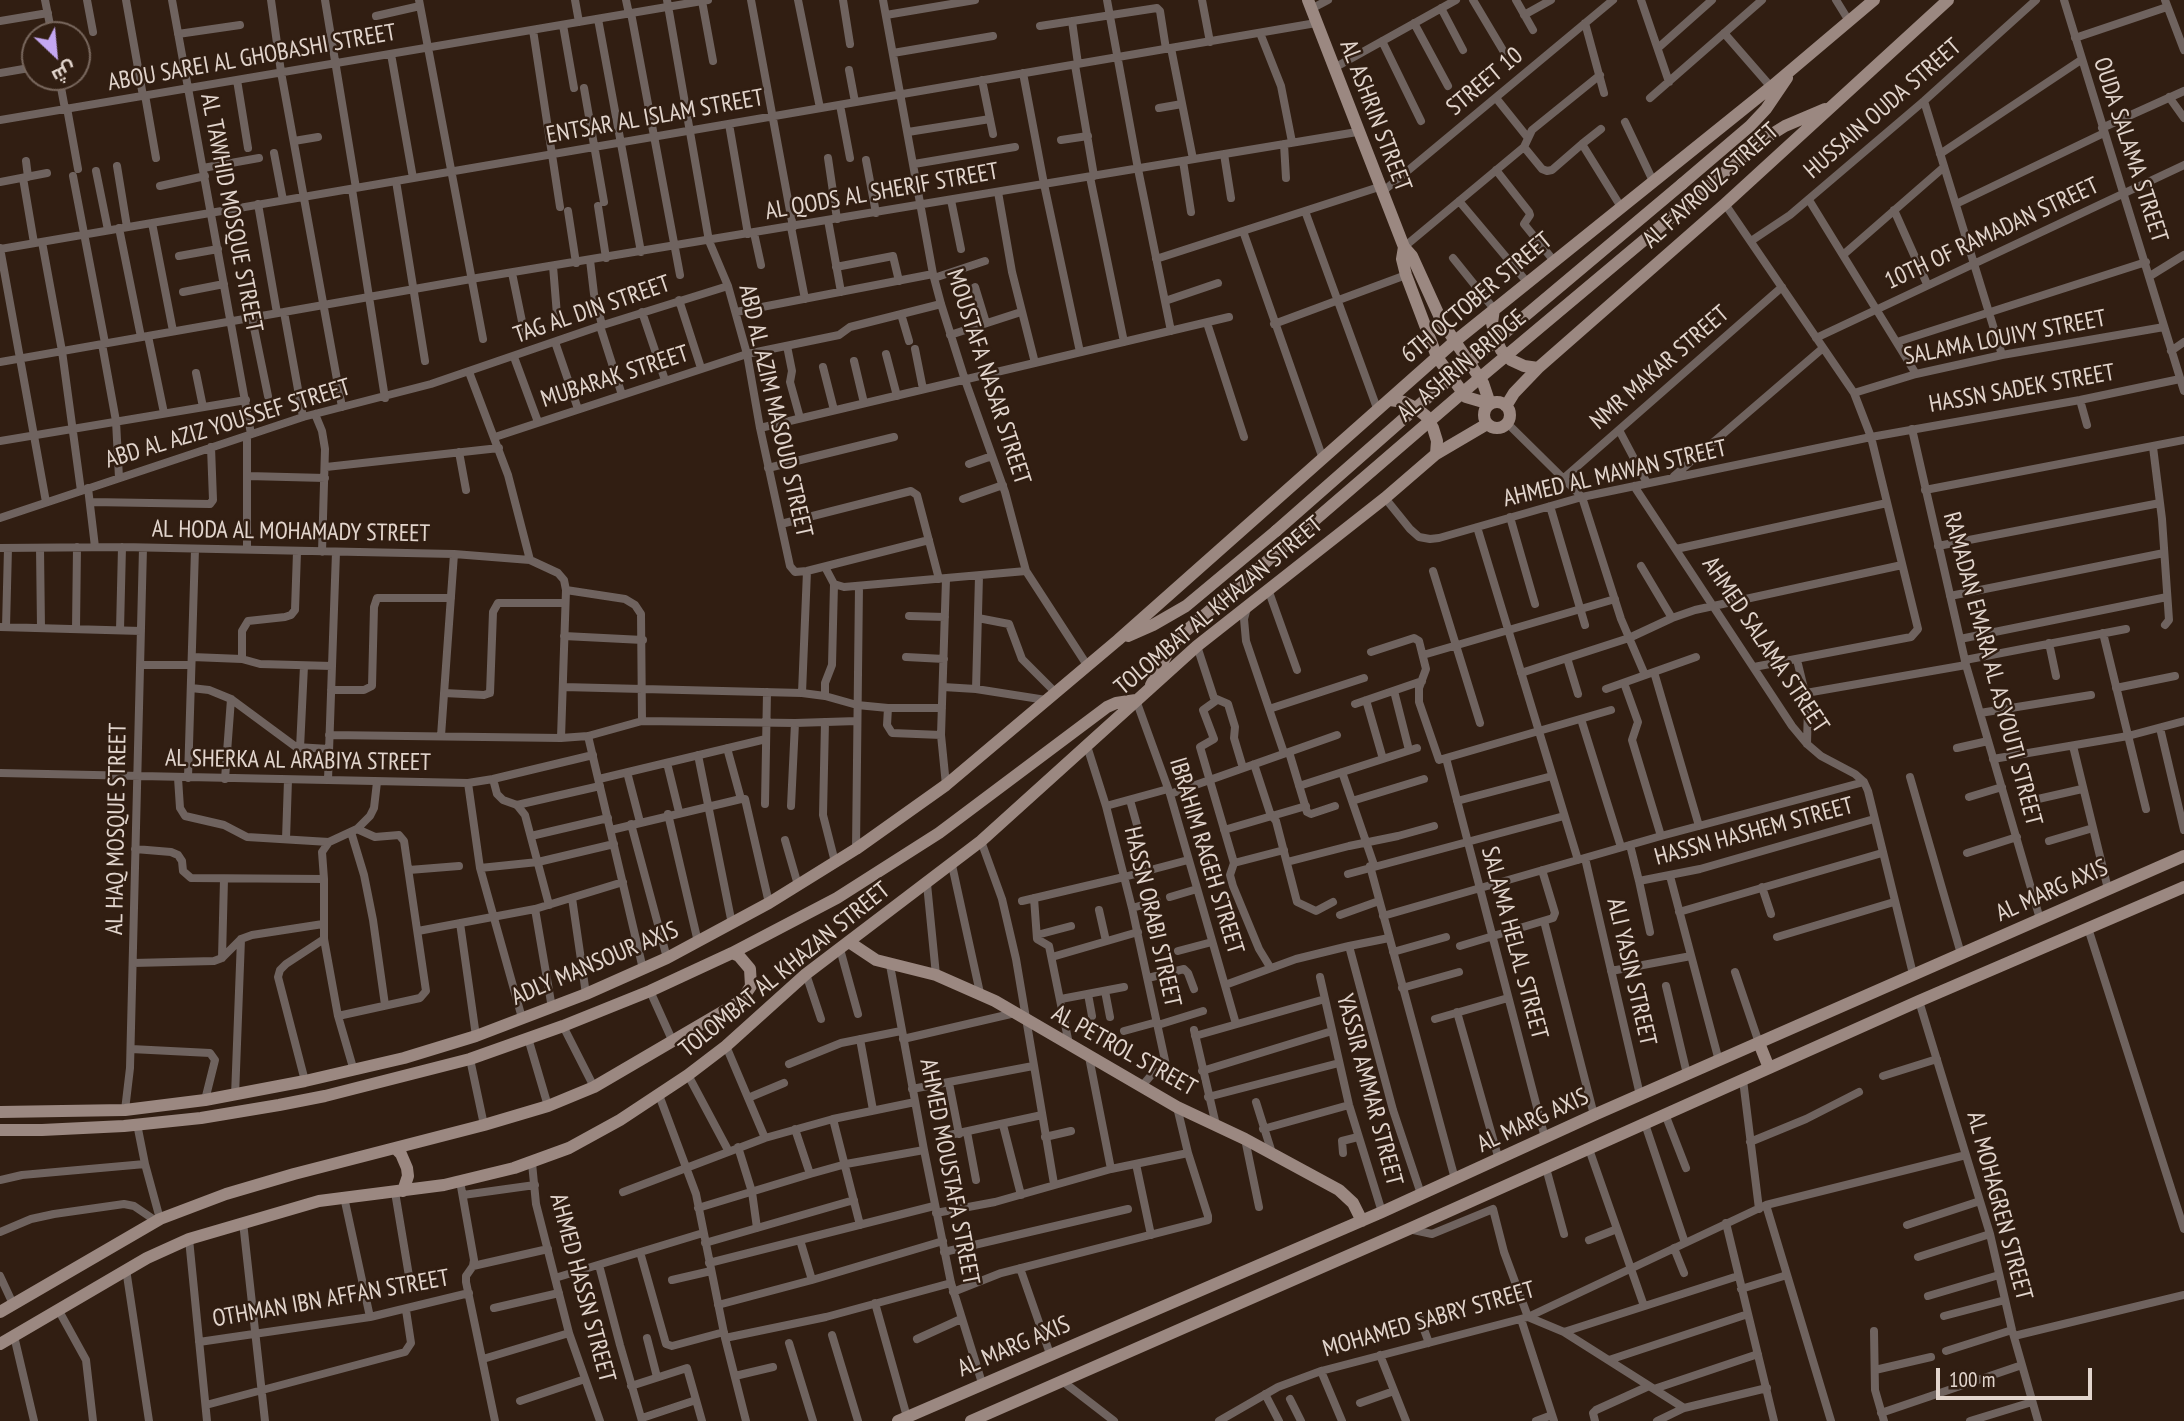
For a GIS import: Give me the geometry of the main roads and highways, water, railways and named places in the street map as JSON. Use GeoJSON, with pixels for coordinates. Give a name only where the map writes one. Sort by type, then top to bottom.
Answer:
{"type":"FeatureCollection","features":[{"type":"Feature","properties":{"kind":"main road","name":"6TH OCTOBER STREET"},"geometry":{"type":"LineString","coordinates":[[1118,640],[1454,342],[1771,87],[1874,0]]}},
{"type":"Feature","properties":{"kind":"main road","name":"AL FAYROUZ STREET"},"geometry":{"type":"LineString","coordinates":[[1506,406],[1514,393],[1538,368],[1725,204],[1948,0]]}},
{"type":"Feature","properties":{"kind":"main road","name":"AL ASHRIN STREET"},"geometry":{"type":"LineString","coordinates":[[1309,5],[1404,247],[1412,256],[1442,322],[1483,383],[1490,404]]}},
{"type":"Feature","properties":{"kind":"main road","name":"AL ASHRIN BRIDGE"},"geometry":{"type":"LineString","coordinates":[[1118,640],[1153,625],[1186,606],[1276,531],[1425,400],[1750,126],[1773,99],[1792,69]]}},
{"type":"Feature","properties":{"kind":"main road","name":"AL ASHRIN BRIDGE"},"geometry":{"type":"LineString","coordinates":[[1149,688],[1162,660],[1180,636],[1464,391],[1764,139],[1796,121],[1830,107]]}},
{"type":"Feature","properties":{"kind":"main road","name":"AL ASHRIN STREET"},"geometry":{"type":"LineString","coordinates":[[1404,247],[1402,259],[1406,275],[1437,357],[1465,397],[1490,404]]}},
{"type":"Feature","properties":{"kind":"main road"},"geometry":{"type":"LineString","coordinates":[[1494,309],[1492,323],[1501,350],[1518,363],[1538,368]]}},
{"type":"Feature","properties":{"kind":"main road"},"geometry":{"type":"LineString","coordinates":[[1390,400],[1404,402],[1426,416],[1437,441],[1436,454]]}},
{"type":"Feature","properties":{"kind":"main road"},"geometry":{"type":"LineString","coordinates":[[1499,402],[1506,406],[1510,414],[1507,423],[1498,428],[1488,424],[1485,411],[1490,404],[1499,402]]}},
{"type":"Feature","properties":{"kind":"main road","name":"TOLOMBAT AL KHAZAN STREET"},"geometry":{"type":"LineString","coordinates":[[0,1344],[60,1311],[126,1269],[189,1239],[293,1207],[460,1181],[532,1163],[586,1139],[659,1095],[726,1046],[807,974],[981,841],[1197,646],[1385,498],[1436,454],[1488,424]]}},
{"type":"Feature","properties":{"kind":"main road","name":"ADLY MANSOUR AXIS"},"geometry":{"type":"LineString","coordinates":[[0,1112],[125,1110],[235,1096],[305,1082],[354,1071],[475,1036],[586,994],[667,958],[732,924],[856,849],[946,785],[1118,640]]}},
{"type":"Feature","properties":{"kind":"main road","name":"ADLY MANSOUR AXIS"},"geometry":{"type":"LineString","coordinates":[[0,1130],[52,1130],[137,1124],[201,1118],[279,1105],[470,1059],[563,1026],[650,991],[732,953],[872,878],[939,833],[1107,707],[1126,700],[1136,700]]}},
{"type":"Feature","properties":{"kind":"main road","name":"AL MARG AXIS"},"geometry":{"type":"LineString","coordinates":[[903,1419],[1422,1195],[1594,1115],[2184,856]]}},
{"type":"Feature","properties":{"kind":"main road","name":"AL MARG AXIS"},"geometry":{"type":"LineString","coordinates":[[976,1420],[1061,1380],[1409,1230],[1919,1001],[2184,887]]}},
{"type":"Feature","properties":{"kind":"main road","name":"AL PETROL STREET"},"geometry":{"type":"LineString","coordinates":[[845,946],[890,965],[936,975],[980,993],[1177,1107],[1245,1139],[1344,1194],[1353,1203],[1362,1221]]}},
{"type":"Feature","properties":{"kind":"main road","name":"TOLOMBAT AL KHAZAN STREET"},"geometry":{"type":"LineString","coordinates":[[0,1312],[158,1220],[260,1184],[548,1106],[594,1087],[741,1001],[747,994],[752,978],[746,962],[732,953]]}},
{"type":"Feature","properties":{"kind":"main road"},"geometry":{"type":"LineString","coordinates":[[1759,1043],[1769,1068]]}},
{"type":"Feature","properties":{"kind":"main road"},"geometry":{"type":"LineString","coordinates":[[395,1148],[401,1154],[408,1176],[399,1191]]}}]}
